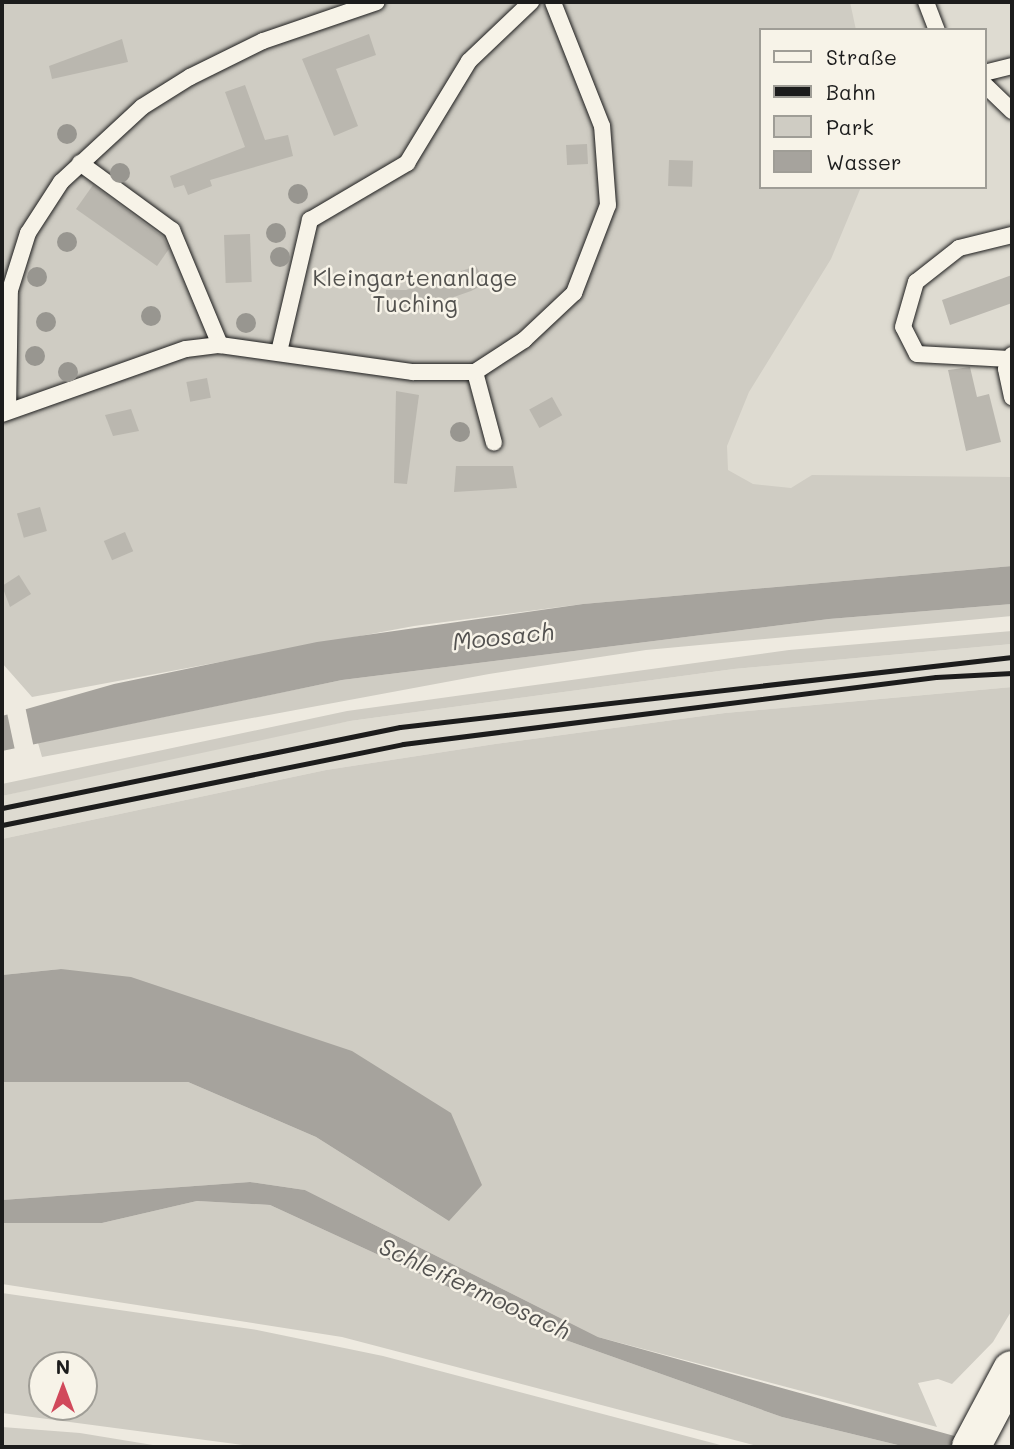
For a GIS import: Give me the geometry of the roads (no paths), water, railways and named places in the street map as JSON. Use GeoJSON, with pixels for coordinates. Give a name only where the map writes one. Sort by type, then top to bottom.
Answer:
{"type":"FeatureCollection","features":[{"type":"Feature","properties":{"kind":"main road"},"geometry":{"type":"LineString","coordinates":[[971,1447],[1003,1385]]}},
{"type":"Feature","properties":{"kind":"lane"},"geometry":{"type":"LineString","coordinates":[[377,2],[262,41],[190,77],[142,107],[80,163],[45,203],[18,259],[8,323],[5,412],[186,349],[220,345],[413,372],[475,372],[524,340],[574,293],[608,205],[603,126],[553,2]]}},
{"type":"Feature","properties":{"kind":"lane"},"geometry":{"type":"LineString","coordinates":[[279,352],[310,220],[407,163],[469,61],[531,2]]}},
{"type":"Feature","properties":{"kind":"lane"},"geometry":{"type":"LineString","coordinates":[[926,2],[936,28]]}},
{"type":"Feature","properties":{"kind":"lane"},"geometry":{"type":"LineString","coordinates":[[986,72],[1012,66]]}},
{"type":"Feature","properties":{"kind":"lane"},"geometry":{"type":"LineString","coordinates":[[986,86],[1012,111]]}},
{"type":"Feature","properties":{"kind":"lane"},"geometry":{"type":"LineString","coordinates":[[80,163],[172,230],[220,345]]}},
{"type":"Feature","properties":{"kind":"lane"},"geometry":{"type":"LineString","coordinates":[[1012,235],[959,248],[916,282],[903,327],[917,354],[1011,357],[1012,397]]}},
{"type":"Feature","properties":{"kind":"lane"},"geometry":{"type":"LineString","coordinates":[[475,372],[494,443]]}},
{"type":"Feature","properties":{"kind":"water","name":"Moosach"},"geometry":{"type":"Polygon","coordinates":[[[1012,566],[1012,604],[829,619],[342,680],[2,751],[2,716],[114,684],[317,642],[583,604],[1012,566]]]}},
{"type":"Feature","properties":{"kind":"water"},"geometry":{"type":"Polygon","coordinates":[[[61,969],[131,977],[352,1051],[451,1113],[482,1185],[449,1221],[316,1137],[188,1082],[2,1082],[2,975],[61,969]]]}},
{"type":"Feature","properties":{"kind":"water","name":"Schleifermoosach"},"geometry":{"type":"Polygon","coordinates":[[[250,1182],[305,1190],[598,1337],[994,1447],[906,1447],[782,1417],[557,1337],[270,1205],[197,1201],[102,1223],[2,1223],[2,1200],[250,1182]]]}},
{"type":"Feature","properties":{"kind":"railway"},"geometry":{"type":"LineString","coordinates":[[2,808],[400,727],[1012,657]]}},
{"type":"Feature","properties":{"kind":"railway"},"geometry":{"type":"LineString","coordinates":[[2,825],[403,744],[936,677],[1012,673]]}},
{"type":"Feature","properties":{"kind":"park label","name":"Kleingartenanlage Tuching"},"geometry":{"type":"Point","coordinates":[415,290]}}]}
